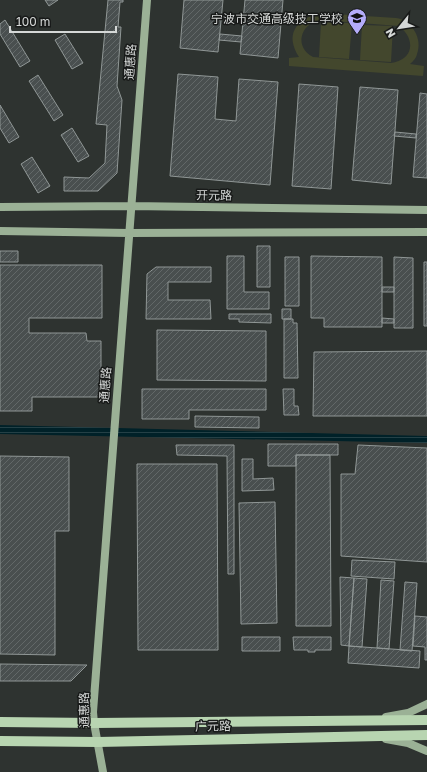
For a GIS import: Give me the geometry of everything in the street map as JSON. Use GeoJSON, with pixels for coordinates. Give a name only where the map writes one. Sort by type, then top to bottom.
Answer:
{"type":"FeatureCollection","features":[{"type":"Feature","properties":{"kind":"main road","name":"通惠路"},"geometry":{"type":"LineString","coordinates":[[103,772],[93,712],[147,0]]}},
{"type":"Feature","properties":{"kind":"main road","name":"开元路"},"geometry":{"type":"LineString","coordinates":[[0,207],[131,206],[427,210]]}},
{"type":"Feature","properties":{"kind":"main road"},"geometry":{"type":"LineString","coordinates":[[0,231],[129,233],[427,232]]}},
{"type":"Feature","properties":{"kind":"main road"},"geometry":{"type":"LineString","coordinates":[[365,720],[408,713],[427,704]]}},
{"type":"Feature","properties":{"kind":"main road","name":"广元路"},"geometry":{"type":"LineString","coordinates":[[0,722],[94,723],[427,720]]}},
{"type":"Feature","properties":{"kind":"main road","name":"广元路"},"geometry":{"type":"LineString","coordinates":[[0,742],[98,742],[427,735]]}},
{"type":"Feature","properties":{"kind":"main road"},"geometry":{"type":"LineString","coordinates":[[376,736],[408,743],[427,751]]}},
{"type":"Feature","properties":{"kind":"green space"},"geometry":{"type":"Polygon","coordinates":[[[319,13],[396,18],[407,22],[415,31],[418,42],[417,54],[415,59],[410,64],[424,66],[423,76],[289,66],[289,58],[299,57],[293,42],[295,29],[298,24],[319,13]],[[320,20],[313,22],[304,31],[302,36],[303,48],[313,57],[391,63],[404,58],[410,48],[408,37],[399,26],[320,20]]]}},
{"type":"Feature","properties":{"kind":"green space"},"geometry":{"type":"Polygon","coordinates":[[[321,22],[352,23],[349,59],[319,57],[321,22]]]}},
{"type":"Feature","properties":{"kind":"green space"},"geometry":{"type":"Polygon","coordinates":[[[362,25],[393,26],[391,62],[360,60],[362,25]]]}},
{"type":"Feature","properties":{"kind":"water"},"geometry":{"type":"Polygon","coordinates":[[[0,425],[427,436],[427,443],[0,434],[0,425]]]}},
{"type":"Feature","properties":{"kind":"building"},"geometry":{"type":"Polygon","coordinates":[[[45,0],[58,0],[49,6],[45,0]]]}},
{"type":"Feature","properties":{"kind":"building"},"geometry":{"type":"Polygon","coordinates":[[[108,0],[123,0],[123,2],[120,2],[118,27],[121,27],[117,86],[122,100],[117,173],[98,191],[64,191],[64,177],[89,178],[105,163],[107,125],[96,124],[108,0]]]}},
{"type":"Feature","properties":{"kind":"building"},"geometry":{"type":"Polygon","coordinates":[[[184,0],[223,0],[218,52],[180,48],[184,0]]]}},
{"type":"Feature","properties":{"kind":"building"},"geometry":{"type":"Polygon","coordinates":[[[245,0],[283,0],[278,58],[240,54],[245,0]]]}},
{"type":"Feature","properties":{"kind":"building"},"geometry":{"type":"Polygon","coordinates":[[[5,20],[30,61],[20,67],[0,34],[0,24],[5,20]]]}},
{"type":"Feature","properties":{"kind":"building"},"geometry":{"type":"Polygon","coordinates":[[[65,34],[83,63],[72,69],[55,40],[65,34]]]}},
{"type":"Feature","properties":{"kind":"building"},"geometry":{"type":"Polygon","coordinates":[[[220,34],[242,36],[241,42],[219,40],[220,34]]]}},
{"type":"Feature","properties":{"kind":"building"},"geometry":{"type":"Polygon","coordinates":[[[178,74],[218,77],[215,119],[236,121],[239,79],[278,82],[270,185],[170,176],[178,74]]]}},
{"type":"Feature","properties":{"kind":"building"},"geometry":{"type":"Polygon","coordinates":[[[38,75],[63,115],[54,121],[29,81],[38,75]]]}},
{"type":"Feature","properties":{"kind":"building"},"geometry":{"type":"Polygon","coordinates":[[[299,84],[338,87],[331,189],[292,186],[299,84]]]}},
{"type":"Feature","properties":{"kind":"building"},"geometry":{"type":"Polygon","coordinates":[[[360,87],[398,90],[391,184],[352,180],[360,87]]]}},
{"type":"Feature","properties":{"kind":"building"},"geometry":{"type":"Polygon","coordinates":[[[420,93],[427,94],[427,178],[413,177],[420,93]]]}},
{"type":"Feature","properties":{"kind":"building"},"geometry":{"type":"Polygon","coordinates":[[[0,105],[19,137],[9,143],[0,128],[0,105]]]}},
{"type":"Feature","properties":{"kind":"building"},"geometry":{"type":"Polygon","coordinates":[[[72,128],[89,156],[78,162],[61,135],[72,128]]]}},
{"type":"Feature","properties":{"kind":"building"},"geometry":{"type":"Polygon","coordinates":[[[395,132],[416,134],[416,138],[394,136],[395,132]]]}},
{"type":"Feature","properties":{"kind":"building"},"geometry":{"type":"Polygon","coordinates":[[[32,157],[50,186],[38,193],[21,164],[32,157]]]}},
{"type":"Feature","properties":{"kind":"building"},"geometry":{"type":"Polygon","coordinates":[[[257,246],[270,246],[270,287],[257,287],[257,246]]]}},
{"type":"Feature","properties":{"kind":"building"},"geometry":{"type":"Polygon","coordinates":[[[0,251],[18,251],[18,262],[0,262],[0,251]]]}},
{"type":"Feature","properties":{"kind":"building"},"geometry":{"type":"Polygon","coordinates":[[[227,256],[244,256],[244,292],[269,292],[269,309],[227,309],[227,256]]]}},
{"type":"Feature","properties":{"kind":"building"},"geometry":{"type":"Polygon","coordinates":[[[311,256],[382,257],[382,327],[324,327],[324,318],[311,318],[311,256]]]}},
{"type":"Feature","properties":{"kind":"building"},"geometry":{"type":"Polygon","coordinates":[[[285,257],[299,257],[299,306],[285,306],[285,257]]]}},
{"type":"Feature","properties":{"kind":"building"},"geometry":{"type":"Polygon","coordinates":[[[394,257],[413,258],[413,328],[394,328],[394,257]]]}},
{"type":"Feature","properties":{"kind":"building"},"geometry":{"type":"Polygon","coordinates":[[[424,262],[427,262],[427,326],[424,326],[424,262]]]}},
{"type":"Feature","properties":{"kind":"building"},"geometry":{"type":"Polygon","coordinates":[[[0,265],[102,265],[102,318],[29,318],[29,333],[86,333],[87,341],[101,341],[101,397],[32,397],[32,411],[0,411],[0,265]]]}},
{"type":"Feature","properties":{"kind":"building"},"geometry":{"type":"Polygon","coordinates":[[[156,267],[211,267],[211,282],[168,282],[168,300],[210,300],[211,319],[146,319],[147,274],[156,267]]]}},
{"type":"Feature","properties":{"kind":"building"},"geometry":{"type":"Polygon","coordinates":[[[382,287],[394,287],[394,292],[382,292],[382,287]]]}},
{"type":"Feature","properties":{"kind":"building"},"geometry":{"type":"Polygon","coordinates":[[[282,309],[291,309],[291,319],[282,319],[282,309]]]}},
{"type":"Feature","properties":{"kind":"building"},"geometry":{"type":"Polygon","coordinates":[[[229,314],[271,314],[271,323],[239,322],[239,319],[229,319],[229,314]]]}},
{"type":"Feature","properties":{"kind":"building"},"geometry":{"type":"Polygon","coordinates":[[[382,318],[394,319],[394,323],[382,323],[382,318]]]}},
{"type":"Feature","properties":{"kind":"building"},"geometry":{"type":"Polygon","coordinates":[[[284,319],[293,319],[293,323],[297,323],[298,378],[284,378],[284,319]]]}},
{"type":"Feature","properties":{"kind":"building"},"geometry":{"type":"Polygon","coordinates":[[[157,330],[266,331],[266,381],[157,380],[157,330]]]}},
{"type":"Feature","properties":{"kind":"building"},"geometry":{"type":"Polygon","coordinates":[[[427,351],[427,416],[313,416],[314,352],[427,351]]]}},
{"type":"Feature","properties":{"kind":"building"},"geometry":{"type":"Polygon","coordinates":[[[142,389],[266,389],[266,410],[189,410],[189,419],[142,419],[142,389]]]}},
{"type":"Feature","properties":{"kind":"building"},"geometry":{"type":"Polygon","coordinates":[[[283,389],[294,389],[294,406],[298,406],[299,415],[284,415],[283,389]]]}},
{"type":"Feature","properties":{"kind":"building"},"geometry":{"type":"Polygon","coordinates":[[[195,416],[259,417],[259,428],[195,427],[195,416]]]}},
{"type":"Feature","properties":{"kind":"building"},"geometry":{"type":"Polygon","coordinates":[[[268,444],[338,444],[338,455],[296,455],[296,466],[268,466],[268,444]]]}},
{"type":"Feature","properties":{"kind":"building"},"geometry":{"type":"Polygon","coordinates":[[[176,445],[234,445],[234,574],[228,574],[227,456],[177,455],[176,445]]]}},
{"type":"Feature","properties":{"kind":"building"},"geometry":{"type":"Polygon","coordinates":[[[358,445],[427,448],[427,562],[341,556],[341,474],[355,474],[358,445]]]}},
{"type":"Feature","properties":{"kind":"building"},"geometry":{"type":"Polygon","coordinates":[[[296,455],[330,455],[331,626],[296,626],[296,455]]]}},
{"type":"Feature","properties":{"kind":"building"},"geometry":{"type":"Polygon","coordinates":[[[0,456],[69,457],[69,531],[55,531],[55,655],[0,654],[0,456]]]}},
{"type":"Feature","properties":{"kind":"building"},"geometry":{"type":"Polygon","coordinates":[[[242,459],[253,459],[253,479],[273,478],[274,490],[242,491],[242,459]]]}},
{"type":"Feature","properties":{"kind":"building"},"geometry":{"type":"Polygon","coordinates":[[[137,464],[217,464],[218,650],[138,650],[137,464]]]}},
{"type":"Feature","properties":{"kind":"building"},"geometry":{"type":"Polygon","coordinates":[[[275,502],[277,623],[241,624],[239,503],[275,502]]]}},
{"type":"Feature","properties":{"kind":"building"},"geometry":{"type":"Polygon","coordinates":[[[352,560],[395,562],[394,579],[351,576],[352,560]]]}},
{"type":"Feature","properties":{"kind":"building"},"geometry":{"type":"Polygon","coordinates":[[[340,577],[354,578],[349,646],[341,645],[340,577]]]}},
{"type":"Feature","properties":{"kind":"building"},"geometry":{"type":"Polygon","coordinates":[[[354,578],[367,579],[362,647],[349,646],[354,578]]]}},
{"type":"Feature","properties":{"kind":"building"},"geometry":{"type":"Polygon","coordinates":[[[381,580],[394,581],[389,649],[377,648],[381,580]]]}},
{"type":"Feature","properties":{"kind":"building"},"geometry":{"type":"Polygon","coordinates":[[[405,582],[417,583],[412,651],[400,650],[405,582]]]}},
{"type":"Feature","properties":{"kind":"building"},"geometry":{"type":"Polygon","coordinates":[[[415,616],[427,617],[427,660],[425,660],[425,647],[413,646],[415,616]]]}},
{"type":"Feature","properties":{"kind":"building"},"geometry":{"type":"Polygon","coordinates":[[[242,637],[280,637],[280,651],[242,651],[242,637]]]}},
{"type":"Feature","properties":{"kind":"building"},"geometry":{"type":"Polygon","coordinates":[[[293,637],[331,637],[331,650],[315,650],[315,652],[308,652],[308,650],[294,650],[293,637]]]}},
{"type":"Feature","properties":{"kind":"building"},"geometry":{"type":"Polygon","coordinates":[[[349,646],[420,651],[419,668],[348,663],[349,646]]]}},
{"type":"Feature","properties":{"kind":"building"},"geometry":{"type":"Polygon","coordinates":[[[0,664],[87,665],[71,681],[0,681],[0,664]]]}},
{"type":"Feature","properties":{"kind":"place","name":"宁波市交通高级技工学校"},"geometry":{"type":"Point","coordinates":[357,35]}}]}
